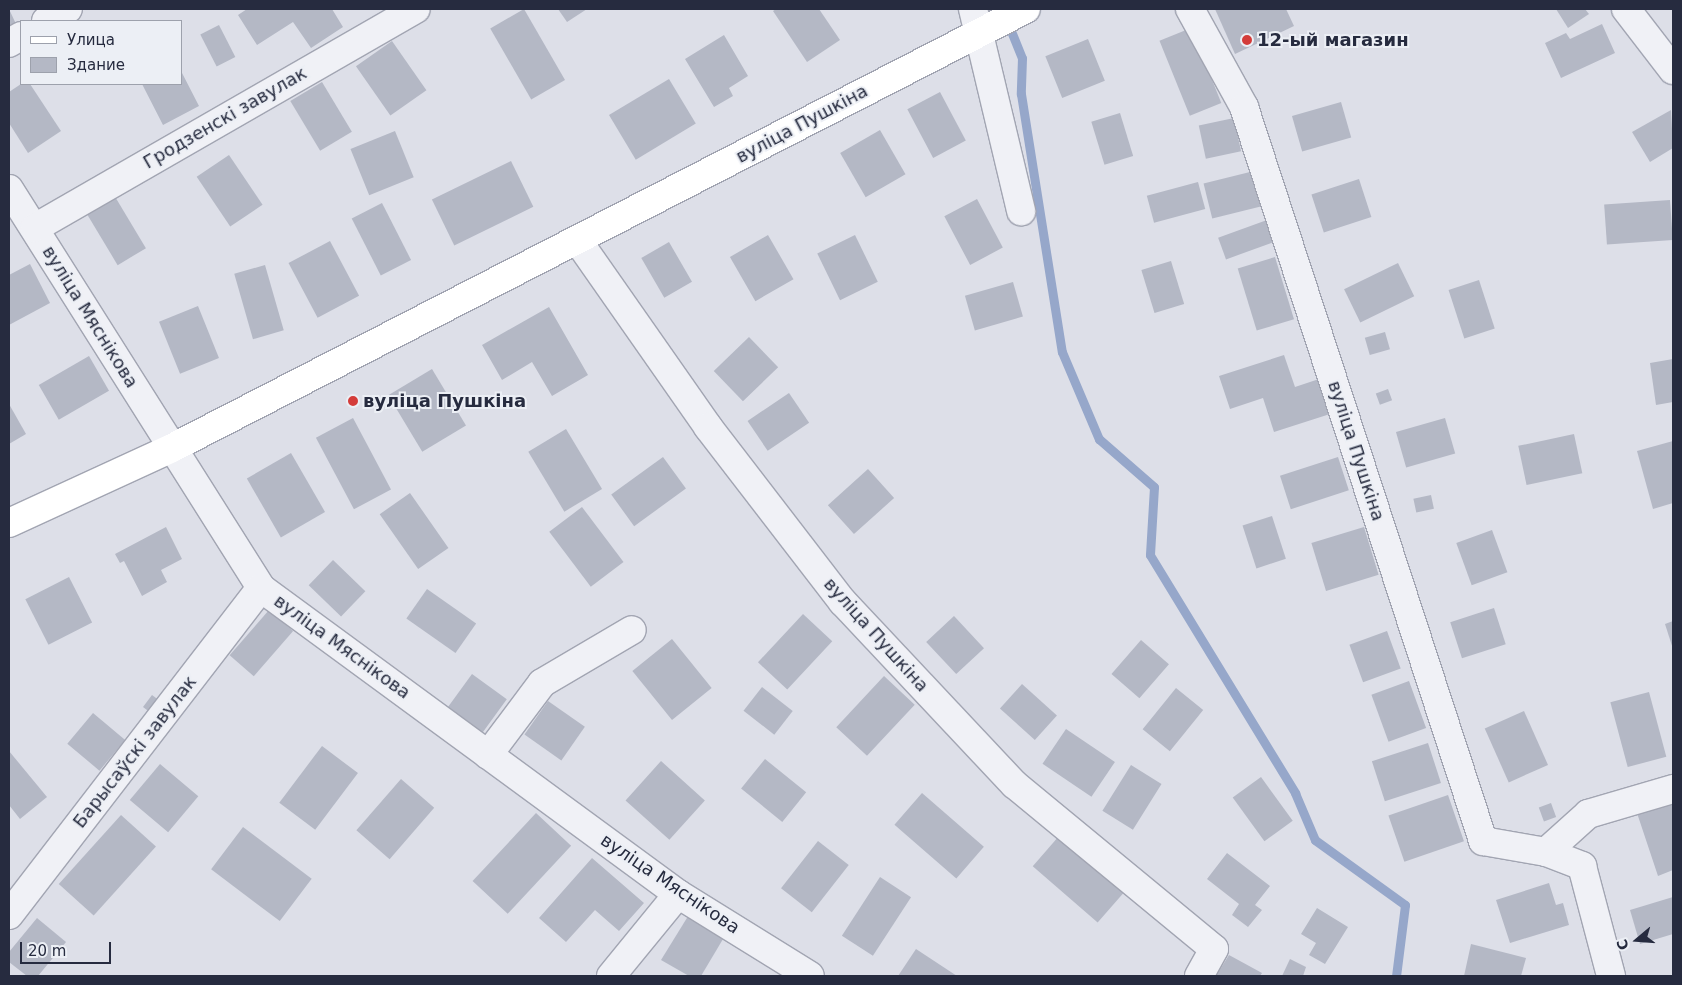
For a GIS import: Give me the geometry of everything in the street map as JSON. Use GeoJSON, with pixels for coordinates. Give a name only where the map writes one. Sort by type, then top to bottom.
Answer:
{"type":"FeatureCollection","features":[{"type":"Feature","properties":{"kind":"main road","name":"вуліца Пушкіна"},"geometry":{"type":"LineString","coordinates":[[9,523],[172,448],[578,241],[982,21],[1024,10]]}},
{"type":"Feature","properties":{"kind":"street"},"geometry":{"type":"LineString","coordinates":[[48,20],[68,9]]}},
{"type":"Feature","properties":{"kind":"street","name":"Гродзенскі завулак"},"geometry":{"type":"LineString","coordinates":[[34,228],[416,9]]}},
{"type":"Feature","properties":{"kind":"street","name":"вуліца Пушкіна"},"geometry":{"type":"LineString","coordinates":[[1190,9],[1244,107],[1483,841],[1546,852]]}},
{"type":"Feature","properties":{"kind":"street"},"geometry":{"type":"LineString","coordinates":[[1626,9],[1673,70]]}},
{"type":"Feature","properties":{"kind":"street"},"geometry":{"type":"LineString","coordinates":[[982,21],[1020,211]]}},
{"type":"Feature","properties":{"kind":"street"},"geometry":{"type":"LineString","coordinates":[[9,43],[20,37]]}},
{"type":"Feature","properties":{"kind":"street","name":"вуліца Мяснікова"},"geometry":{"type":"LineString","coordinates":[[9,189],[261,588],[678,894],[810,976]]}},
{"type":"Feature","properties":{"kind":"street","name":"вуліца Пушкіна"},"geometry":{"type":"LineString","coordinates":[[578,241],[708,427],[843,602],[1014,784],[1214,949],[1199,976]]}},
{"type":"Feature","properties":{"kind":"street","name":"Барысаўскі завулак"},"geometry":{"type":"LineString","coordinates":[[9,915],[261,588]]}},
{"type":"Feature","properties":{"kind":"street"},"geometry":{"type":"LineString","coordinates":[[488,755],[542,683],[632,630]]}},
{"type":"Feature","properties":{"kind":"street"},"geometry":{"type":"LineString","coordinates":[[1611,976],[1582,866],[1546,852],[1588,814],[1673,789]]}},
{"type":"Feature","properties":{"kind":"street"},"geometry":{"type":"LineString","coordinates":[[611,976],[678,894]]}},
{"type":"Feature","properties":{"kind":"building"},"geometry":{"type":"Polygon","coordinates":[[[9,9],[16,24],[9,28],[9,9]]]}},
{"type":"Feature","properties":{"kind":"building"},"geometry":{"type":"Polygon","coordinates":[[[247,9],[332,9],[343,27],[311,48],[293,22],[257,45],[238,15],[247,9]]]}},
{"type":"Feature","properties":{"kind":"building"},"geometry":{"type":"Polygon","coordinates":[[[524,9],[565,80],[531,100],[490,28],[524,9]]]}},
{"type":"Feature","properties":{"kind":"building"},"geometry":{"type":"Polygon","coordinates":[[[558,9],[587,9],[567,22],[558,9]]]}},
{"type":"Feature","properties":{"kind":"building"},"geometry":{"type":"Polygon","coordinates":[[[776,9],[819,9],[840,40],[807,62],[773,11],[776,9]]]}},
{"type":"Feature","properties":{"kind":"building","name":"12-ый магазин"},"geometry":{"type":"Polygon","coordinates":[[[1215,9],[1286,9],[1294,26],[1235,54],[1215,9]]]}},
{"type":"Feature","properties":{"kind":"building"},"geometry":{"type":"Polygon","coordinates":[[[1556,9],[1585,9],[1589,14],[1568,28],[1556,9]]]}},
{"type":"Feature","properties":{"kind":"building"},"geometry":{"type":"Polygon","coordinates":[[[1602,24],[1615,53],[1561,78],[1545,43],[1566,33],[1570,39],[1602,24]]]}},
{"type":"Feature","properties":{"kind":"building"},"geometry":{"type":"Polygon","coordinates":[[[219,25],[235,57],[217,67],[200,35],[219,25]]]}},
{"type":"Feature","properties":{"kind":"building"},"geometry":{"type":"Polygon","coordinates":[[[1191,28],[1221,103],[1190,116],[1159,41],[1191,28]]]}},
{"type":"Feature","properties":{"kind":"building"},"geometry":{"type":"Polygon","coordinates":[[[724,35],[748,76],[729,88],[733,96],[714,107],[685,59],[724,35]]]}},
{"type":"Feature","properties":{"kind":"building"},"geometry":{"type":"Polygon","coordinates":[[[1088,39],[1105,81],[1062,98],[1045,56],[1088,39]]]}},
{"type":"Feature","properties":{"kind":"building"},"geometry":{"type":"Polygon","coordinates":[[[392,41],[426,90],[390,115],[356,66],[392,41]]]}},
{"type":"Feature","properties":{"kind":"building"},"geometry":{"type":"Polygon","coordinates":[[[182,73],[199,106],[163,125],[143,85],[182,85],[182,73]]]}},
{"type":"Feature","properties":{"kind":"building"},"geometry":{"type":"Polygon","coordinates":[[[669,79],[696,124],[636,160],[609,115],[669,79]]]}},
{"type":"Feature","properties":{"kind":"building"},"geometry":{"type":"Polygon","coordinates":[[[322,82],[352,132],[320,151],[290,101],[322,82]]]}},
{"type":"Feature","properties":{"kind":"building"},"geometry":{"type":"Polygon","coordinates":[[[20,85],[31,85],[61,131],[28,153],[9,123],[9,92],[20,85]]]}},
{"type":"Feature","properties":{"kind":"building"},"geometry":{"type":"Polygon","coordinates":[[[940,92],[966,141],[933,158],[907,109],[940,92]]]}},
{"type":"Feature","properties":{"kind":"building"},"geometry":{"type":"Polygon","coordinates":[[[1341,102],[1351,138],[1302,152],[1292,116],[1341,102]]]}},
{"type":"Feature","properties":{"kind":"building"},"geometry":{"type":"Polygon","coordinates":[[[1671,110],[1673,148],[1650,162],[1632,132],[1671,110]]]}},
{"type":"Feature","properties":{"kind":"building"},"geometry":{"type":"Polygon","coordinates":[[[1120,113],[1133,156],[1104,165],[1091,122],[1120,113]]]}},
{"type":"Feature","properties":{"kind":"building"},"geometry":{"type":"Polygon","coordinates":[[[1234,118],[1241,151],[1206,159],[1199,125],[1234,118]]]}},
{"type":"Feature","properties":{"kind":"building"},"geometry":{"type":"Polygon","coordinates":[[[880,130],[906,174],[866,197],[840,153],[880,130]]]}},
{"type":"Feature","properties":{"kind":"building"},"geometry":{"type":"Polygon","coordinates":[[[395,131],[414,177],[369,195],[350,149],[395,131]]]}},
{"type":"Feature","properties":{"kind":"building"},"geometry":{"type":"Polygon","coordinates":[[[229,155],[263,205],[230,227],[197,177],[229,155]]]}},
{"type":"Feature","properties":{"kind":"building"},"geometry":{"type":"Polygon","coordinates":[[[511,161],[533,207],[454,245],[432,200],[511,161]]]}},
{"type":"Feature","properties":{"kind":"building"},"geometry":{"type":"Polygon","coordinates":[[[1254,171],[1263,206],[1212,219],[1204,184],[1254,171]]]}},
{"type":"Feature","properties":{"kind":"building"},"geometry":{"type":"Polygon","coordinates":[[[1359,179],[1371,217],[1324,232],[1311,194],[1359,179]]]}},
{"type":"Feature","properties":{"kind":"building"},"geometry":{"type":"Polygon","coordinates":[[[1198,182],[1205,209],[1154,223],[1147,196],[1198,182]]]}},
{"type":"Feature","properties":{"kind":"building"},"geometry":{"type":"Polygon","coordinates":[[[114,195],[146,248],[118,265],[86,212],[114,195]]]}},
{"type":"Feature","properties":{"kind":"building"},"geometry":{"type":"Polygon","coordinates":[[[977,199],[1003,248],[970,265],[944,216],[977,199]]]}},
{"type":"Feature","properties":{"kind":"building"},"geometry":{"type":"Polygon","coordinates":[[[1670,200],[1673,240],[1607,245],[1604,205],[1670,200]]]}},
{"type":"Feature","properties":{"kind":"building"},"geometry":{"type":"Polygon","coordinates":[[[382,203],[411,260],[381,275],[352,218],[382,203]]]}},
{"type":"Feature","properties":{"kind":"building"},"geometry":{"type":"Polygon","coordinates":[[[1267,220],[1275,242],[1226,259],[1218,238],[1267,220]]]}},
{"type":"Feature","properties":{"kind":"building"},"geometry":{"type":"Polygon","coordinates":[[[768,235],[794,279],[755,301],[730,257],[768,235]]]}},
{"type":"Feature","properties":{"kind":"building"},"geometry":{"type":"Polygon","coordinates":[[[855,235],[878,282],[840,300],[817,253],[855,235]]]}},
{"type":"Feature","properties":{"kind":"building"},"geometry":{"type":"Polygon","coordinates":[[[330,241],[359,296],[318,318],[289,263],[330,241]]]}},
{"type":"Feature","properties":{"kind":"building"},"geometry":{"type":"Polygon","coordinates":[[[669,242],[692,282],[664,298],[641,258],[669,242]]]}},
{"type":"Feature","properties":{"kind":"building"},"geometry":{"type":"Polygon","coordinates":[[[1275,257],[1294,319],[1257,331],[1238,268],[1275,257]]]}},
{"type":"Feature","properties":{"kind":"building"},"geometry":{"type":"Polygon","coordinates":[[[1171,261],[1184,304],[1155,313],[1141,270],[1171,261]]]}},
{"type":"Feature","properties":{"kind":"building"},"geometry":{"type":"Polygon","coordinates":[[[1398,263],[1414,296],[1360,323],[1344,289],[1398,263]]]}},
{"type":"Feature","properties":{"kind":"building"},"geometry":{"type":"Polygon","coordinates":[[[30,264],[50,303],[9,325],[9,275],[30,264]]]}},
{"type":"Feature","properties":{"kind":"building"},"geometry":{"type":"Polygon","coordinates":[[[265,265],[284,330],[253,339],[234,274],[265,265]]]}},
{"type":"Feature","properties":{"kind":"building"},"geometry":{"type":"Polygon","coordinates":[[[1479,280],[1495,329],[1464,338],[1449,290],[1479,280]]]}},
{"type":"Feature","properties":{"kind":"building"},"geometry":{"type":"Polygon","coordinates":[[[1013,282],[1023,317],[975,330],[965,296],[1013,282]]]}},
{"type":"Feature","properties":{"kind":"building"},"geometry":{"type":"Polygon","coordinates":[[[198,306],[219,358],[180,374],[159,322],[198,306]]]}},
{"type":"Feature","properties":{"kind":"building"},"geometry":{"type":"Polygon","coordinates":[[[549,307],[588,375],[552,396],[532,362],[502,380],[482,345],[549,307]]]}},
{"type":"Feature","properties":{"kind":"building"},"geometry":{"type":"Polygon","coordinates":[[[1385,332],[1390,349],[1370,355],[1365,338],[1385,332]]]}},
{"type":"Feature","properties":{"kind":"building"},"geometry":{"type":"Polygon","coordinates":[[[749,337],[778,367],[743,401],[714,371],[749,337]]]}},
{"type":"Feature","properties":{"kind":"building"},"geometry":{"type":"Polygon","coordinates":[[[1284,355],[1295,387],[1319,379],[1330,414],[1274,432],[1263,398],[1230,409],[1219,376],[1284,355]]]}},
{"type":"Feature","properties":{"kind":"building"},"geometry":{"type":"Polygon","coordinates":[[[89,356],[109,391],[59,420],[39,385],[89,356]]]}},
{"type":"Feature","properties":{"kind":"building"},"geometry":{"type":"Polygon","coordinates":[[[1673,359],[1673,402],[1656,405],[1650,363],[1673,359]]]}},
{"type":"Feature","properties":{"kind":"building"},"geometry":{"type":"Polygon","coordinates":[[[432,369],[466,426],[422,452],[388,395],[432,369]]]}},
{"type":"Feature","properties":{"kind":"building"},"geometry":{"type":"Polygon","coordinates":[[[1388,389],[1392,400],[1380,405],[1376,393],[1388,389]]]}},
{"type":"Feature","properties":{"kind":"building"},"geometry":{"type":"Polygon","coordinates":[[[789,393],[809,423],[768,451],[748,421],[789,393]]]}},
{"type":"Feature","properties":{"kind":"building"},"geometry":{"type":"Polygon","coordinates":[[[9,404],[26,434],[9,444],[9,404]]]}},
{"type":"Feature","properties":{"kind":"building"},"geometry":{"type":"Polygon","coordinates":[[[353,418],[391,490],[354,509],[316,438],[353,418]]]}},
{"type":"Feature","properties":{"kind":"building"},"geometry":{"type":"Polygon","coordinates":[[[1445,418],[1455,454],[1406,468],[1396,432],[1445,418]]]}},
{"type":"Feature","properties":{"kind":"building"},"geometry":{"type":"Polygon","coordinates":[[[566,429],[602,489],[564,512],[528,452],[566,429]]]}},
{"type":"Feature","properties":{"kind":"building"},"geometry":{"type":"Polygon","coordinates":[[[1574,434],[1582,473],[1527,485],[1518,446],[1574,434]]]}},
{"type":"Feature","properties":{"kind":"building"},"geometry":{"type":"Polygon","coordinates":[[[1673,441],[1673,503],[1653,509],[1637,451],[1673,441]]]}},
{"type":"Feature","properties":{"kind":"building"},"geometry":{"type":"Polygon","coordinates":[[[291,453],[325,512],[281,537],[247,478],[291,453]]]}},
{"type":"Feature","properties":{"kind":"building"},"geometry":{"type":"Polygon","coordinates":[[[663,457],[686,489],[634,526],[611,495],[663,457]]]}},
{"type":"Feature","properties":{"kind":"building"},"geometry":{"type":"Polygon","coordinates":[[[1338,457],[1349,490],[1291,509],[1280,476],[1338,457]]]}},
{"type":"Feature","properties":{"kind":"building"},"geometry":{"type":"Polygon","coordinates":[[[868,469],[894,498],[854,534],[828,505],[868,469]]]}},
{"type":"Feature","properties":{"kind":"building"},"geometry":{"type":"Polygon","coordinates":[[[410,493],[448,548],[418,569],[380,514],[410,493]]]}},
{"type":"Feature","properties":{"kind":"building"},"geometry":{"type":"Polygon","coordinates":[[[1431,495],[1434,509],[1416,512],[1413,499],[1431,495]]]}},
{"type":"Feature","properties":{"kind":"building"},"geometry":{"type":"Polygon","coordinates":[[[582,507],[624,562],[591,587],[549,532],[582,507]]]}},
{"type":"Feature","properties":{"kind":"building"},"geometry":{"type":"Polygon","coordinates":[[[1272,516],[1286,559],[1256,568],[1243,526],[1272,516]]]}},
{"type":"Feature","properties":{"kind":"building"},"geometry":{"type":"Polygon","coordinates":[[[166,527],[182,559],[161,570],[167,582],[142,596],[124,561],[120,563],[115,554],[166,527]]]}},
{"type":"Feature","properties":{"kind":"building"},"geometry":{"type":"Polygon","coordinates":[[[1364,527],[1379,575],[1326,591],[1311,543],[1364,527]]]}},
{"type":"Feature","properties":{"kind":"building"},"geometry":{"type":"Polygon","coordinates":[[[1492,530],[1507,572],[1472,585],[1456,543],[1492,530]]]}},
{"type":"Feature","properties":{"kind":"building"},"geometry":{"type":"Polygon","coordinates":[[[333,560],[365,591],[341,616],[309,585],[333,560]]]}},
{"type":"Feature","properties":{"kind":"building"},"geometry":{"type":"Polygon","coordinates":[[[69,577],[92,622],[48,645],[25,599],[69,577]]]}},
{"type":"Feature","properties":{"kind":"building"},"geometry":{"type":"Polygon","coordinates":[[[427,589],[476,623],[456,653],[406,618],[427,589]]]}},
{"type":"Feature","properties":{"kind":"building"},"geometry":{"type":"Polygon","coordinates":[[[1494,608],[1506,644],[1462,658],[1450,622],[1494,608]]]}},
{"type":"Feature","properties":{"kind":"building"},"geometry":{"type":"Polygon","coordinates":[[[269,610],[293,631],[254,676],[230,655],[269,610]]]}},
{"type":"Feature","properties":{"kind":"building"},"geometry":{"type":"Polygon","coordinates":[[[803,614],[832,641],[787,690],[758,662],[803,614]]]}},
{"type":"Feature","properties":{"kind":"building"},"geometry":{"type":"Polygon","coordinates":[[[954,616],[984,648],[956,674],[926,642],[954,616]]]}},
{"type":"Feature","properties":{"kind":"building"},"geometry":{"type":"Polygon","coordinates":[[[1673,621],[1673,649],[1665,624],[1673,621]]]}},
{"type":"Feature","properties":{"kind":"building"},"geometry":{"type":"Polygon","coordinates":[[[1387,631],[1401,669],[1363,682],[1349,645],[1387,631]]]}},
{"type":"Feature","properties":{"kind":"building"},"geometry":{"type":"Polygon","coordinates":[[[672,639],[712,688],[672,720],[632,671],[672,639]]]}},
{"type":"Feature","properties":{"kind":"building"},"geometry":{"type":"Polygon","coordinates":[[[1141,640],[1169,664],[1139,698],[1111,674],[1141,640]]]}},
{"type":"Feature","properties":{"kind":"building"},"geometry":{"type":"Polygon","coordinates":[[[472,674],[507,699],[482,734],[447,709],[472,674]]]}},
{"type":"Feature","properties":{"kind":"building"},"geometry":{"type":"Polygon","coordinates":[[[884,676],[915,705],[867,756],[836,727],[884,676]]]}},
{"type":"Feature","properties":{"kind":"building"},"geometry":{"type":"Polygon","coordinates":[[[1409,681],[1426,728],[1389,742],[1371,695],[1409,681]]]}},
{"type":"Feature","properties":{"kind":"building"},"geometry":{"type":"Polygon","coordinates":[[[1022,684],[1057,715],[1035,740],[1000,709],[1022,684]]]}},
{"type":"Feature","properties":{"kind":"building"},"geometry":{"type":"Polygon","coordinates":[[[762,687],[793,711],[774,735],[744,711],[762,687]]]}},
{"type":"Feature","properties":{"kind":"building"},"geometry":{"type":"Polygon","coordinates":[[[1176,688],[1203,710],[1170,751],[1143,729],[1176,688]]]}},
{"type":"Feature","properties":{"kind":"building"},"geometry":{"type":"Polygon","coordinates":[[[1649,692],[1666,757],[1628,767],[1610,702],[1649,692]]]}},
{"type":"Feature","properties":{"kind":"building"},"geometry":{"type":"Polygon","coordinates":[[[152,695],[160,701],[151,713],[143,707],[152,695]]]}},
{"type":"Feature","properties":{"kind":"building"},"geometry":{"type":"Polygon","coordinates":[[[548,701],[585,727],[561,760],[524,735],[548,701]]]}},
{"type":"Feature","properties":{"kind":"building"},"geometry":{"type":"Polygon","coordinates":[[[1524,711],[1548,765],[1509,782],[1485,728],[1524,711]]]}},
{"type":"Feature","properties":{"kind":"building"},"geometry":{"type":"Polygon","coordinates":[[[93,713],[125,740],[99,771],[67,744],[93,713]]]}},
{"type":"Feature","properties":{"kind":"building"},"geometry":{"type":"Polygon","coordinates":[[[1066,729],[1115,762],[1091,797],[1043,764],[1066,729]]]}},
{"type":"Feature","properties":{"kind":"building"},"geometry":{"type":"Polygon","coordinates":[[[1428,743],[1441,783],[1385,801],[1372,761],[1428,743]]]}},
{"type":"Feature","properties":{"kind":"building"},"geometry":{"type":"Polygon","coordinates":[[[322,746],[358,773],[315,830],[279,803],[322,746]]]}},
{"type":"Feature","properties":{"kind":"building"},"geometry":{"type":"Polygon","coordinates":[[[9,751],[47,797],[20,819],[9,805],[9,751]]]}},
{"type":"Feature","properties":{"kind":"building"},"geometry":{"type":"Polygon","coordinates":[[[765,759],[806,792],[782,822],[741,789],[765,759]]]}},
{"type":"Feature","properties":{"kind":"building"},"geometry":{"type":"Polygon","coordinates":[[[661,761],[705,800],[669,840],[626,800],[661,761]]]}},
{"type":"Feature","properties":{"kind":"building"},"geometry":{"type":"Polygon","coordinates":[[[160,764],[198,796],[168,832],[130,800],[160,764]]]}},
{"type":"Feature","properties":{"kind":"building"},"geometry":{"type":"Polygon","coordinates":[[[1131,765],[1162,784],[1133,830],[1102,811],[1131,765]]]}},
{"type":"Feature","properties":{"kind":"building"},"geometry":{"type":"Polygon","coordinates":[[[1261,777],[1293,821],[1264,841],[1233,798],[1261,777]]]}},
{"type":"Feature","properties":{"kind":"building"},"geometry":{"type":"Polygon","coordinates":[[[401,779],[434,808],[390,859],[356,830],[401,779]]]}},
{"type":"Feature","properties":{"kind":"building"},"geometry":{"type":"Polygon","coordinates":[[[922,793],[984,847],[956,878],[894,825],[922,793]]]}},
{"type":"Feature","properties":{"kind":"building"},"geometry":{"type":"Polygon","coordinates":[[[1448,795],[1464,841],[1404,862],[1388,816],[1448,795]]]}},
{"type":"Feature","properties":{"kind":"building"},"geometry":{"type":"Polygon","coordinates":[[[1673,801],[1673,870],[1658,876],[1637,813],[1673,801]]]}},
{"type":"Feature","properties":{"kind":"building"},"geometry":{"type":"Polygon","coordinates":[[[1551,803],[1556,817],[1544,822],[1539,807],[1551,803]]]}},
{"type":"Feature","properties":{"kind":"building"},"geometry":{"type":"Polygon","coordinates":[[[536,813],[571,846],[508,914],[473,881],[536,813]]]}},
{"type":"Feature","properties":{"kind":"building"},"geometry":{"type":"Polygon","coordinates":[[[121,815],[156,846],[94,916],[59,884],[121,815]]]}},
{"type":"Feature","properties":{"kind":"building"},"geometry":{"type":"Polygon","coordinates":[[[243,827],[312,879],[280,921],[211,869],[243,827]]]}},
{"type":"Feature","properties":{"kind":"building"},"geometry":{"type":"Polygon","coordinates":[[[1059,836],[1124,892],[1098,923],[1033,866],[1059,836]]]}},
{"type":"Feature","properties":{"kind":"building"},"geometry":{"type":"Polygon","coordinates":[[[818,841],[849,865],[812,912],[781,888],[818,841]]]}},
{"type":"Feature","properties":{"kind":"building"},"geometry":{"type":"Polygon","coordinates":[[[1227,853],[1270,886],[1255,905],[1262,910],[1248,927],[1232,915],[1239,904],[1207,879],[1227,853]]]}},
{"type":"Feature","properties":{"kind":"building"},"geometry":{"type":"Polygon","coordinates":[[[592,858],[644,903],[619,931],[595,910],[566,942],[539,918],[592,858]]]}},
{"type":"Feature","properties":{"kind":"building"},"geometry":{"type":"Polygon","coordinates":[[[880,877],[911,897],[873,956],[842,936],[880,877]]]}},
{"type":"Feature","properties":{"kind":"building"},"geometry":{"type":"Polygon","coordinates":[[[1549,883],[1556,905],[1563,903],[1569,925],[1510,943],[1496,900],[1549,883]]]}},
{"type":"Feature","properties":{"kind":"building"},"geometry":{"type":"Polygon","coordinates":[[[1673,897],[1673,934],[1640,944],[1630,910],[1673,897]]]}},
{"type":"Feature","properties":{"kind":"building"},"geometry":{"type":"Polygon","coordinates":[[[1317,908],[1348,927],[1325,964],[1309,955],[1316,943],[1301,934],[1317,908]]]}},
{"type":"Feature","properties":{"kind":"building"},"geometry":{"type":"Polygon","coordinates":[[[690,913],[726,934],[701,976],[689,976],[661,960],[690,913]]]}},
{"type":"Feature","properties":{"kind":"building"},"geometry":{"type":"Polygon","coordinates":[[[37,918],[66,942],[38,976],[27,976],[9,962],[9,952],[37,918]]]}},
{"type":"Feature","properties":{"kind":"building"},"geometry":{"type":"Polygon","coordinates":[[[1471,944],[1526,958],[1521,976],[1464,976],[1471,944]]]}},
{"type":"Feature","properties":{"kind":"building"},"geometry":{"type":"Polygon","coordinates":[[[916,949],[957,976],[898,976],[916,949]]]}},
{"type":"Feature","properties":{"kind":"building"},"geometry":{"type":"Polygon","coordinates":[[[1229,955],[1262,973],[1260,976],[1216,976],[1229,955]]]}},
{"type":"Feature","properties":{"kind":"building"},"geometry":{"type":"Polygon","coordinates":[[[1290,959],[1306,967],[1303,976],[1282,976],[1290,959]]]}},
{"type":"Feature","properties":{"kind":"waterway"},"geometry":{"type":"LineString","coordinates":[[1007,21],[1022,58],[1021,94],[1062,352],[1099,439],[1154,487],[1150,555],[1295,793],[1315,840],[1405,905],[1396,976]]}},
{"type":"Feature","properties":{"kind":"place","name":"12-ый магазин"},"geometry":{"type":"Point","coordinates":[1247,40]}},
{"type":"Feature","properties":{"kind":"place","name":"вуліца Пушкіна"},"geometry":{"type":"Point","coordinates":[353,401]}}]}
